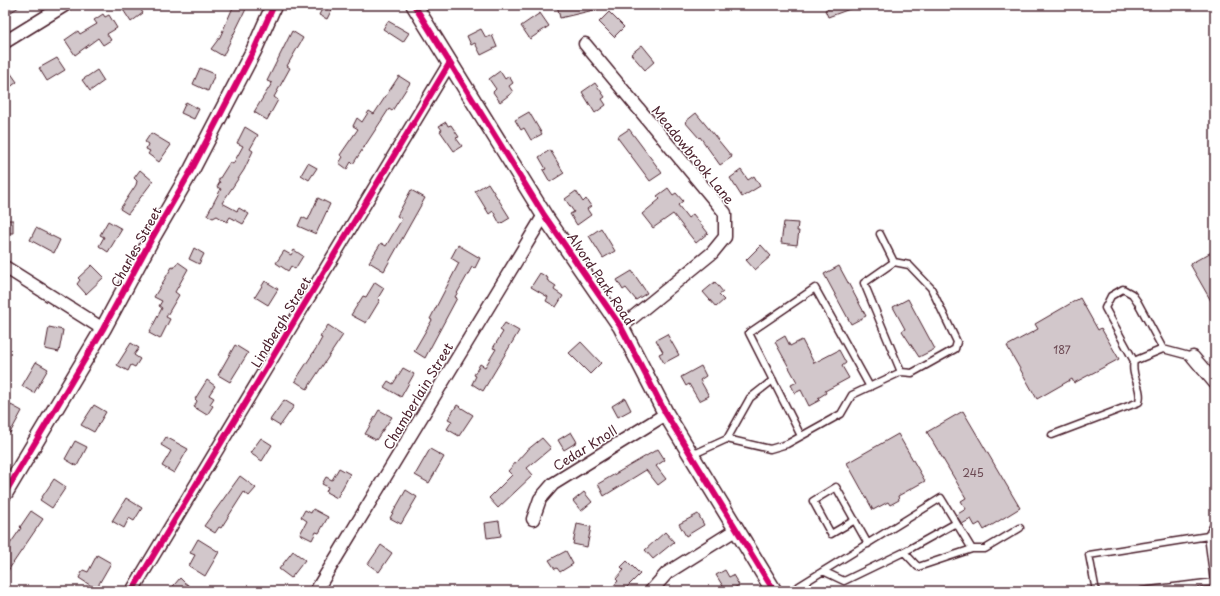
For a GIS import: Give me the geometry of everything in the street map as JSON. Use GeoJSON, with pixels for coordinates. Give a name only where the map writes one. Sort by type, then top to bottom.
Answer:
{"type":"FeatureCollection","features":[{"type":"Feature","properties":{"kind":"street"},"geometry":{"type":"LineString","coordinates":[[5,42],[65,5]]}},
{"type":"Feature","properties":{"kind":"street","name":"Charles Street"},"geometry":{"type":"LineString","coordinates":[[5,493],[103,329],[152,238],[192,169],[254,50],[274,5]]}},
{"type":"Feature","properties":{"kind":"street","name":"Alvord Park Road"},"geometry":{"type":"LineString","coordinates":[[414,5],[449,64],[544,214],[621,327],[666,414],[774,591]]}},
{"type":"Feature","properties":{"kind":"street","name":"Meadowbrook Lane"},"geometry":{"type":"LineString","coordinates":[[585,44],[725,213],[725,237],[712,253],[621,327]]}},
{"type":"Feature","properties":{"kind":"street","name":"Lindbergh Street"},"geometry":{"type":"LineString","coordinates":[[132,591],[449,64]]}},
{"type":"Feature","properties":{"kind":"street","name":"Chamberlain Street"},"geometry":{"type":"LineString","coordinates":[[316,591],[544,214]]}},
{"type":"Feature","properties":{"kind":"street"},"geometry":{"type":"LineString","coordinates":[[5,267],[103,329]]}},
{"type":"Feature","properties":{"kind":"street"},"geometry":{"type":"LineString","coordinates":[[1193,357],[1215,383]]}},
{"type":"Feature","properties":{"kind":"street","name":"Cedar Knoll"},"geometry":{"type":"LineString","coordinates":[[533,519],[540,499],[553,484],[666,414]]}},
{"type":"Feature","properties":{"kind":"street"},"geometry":{"type":"LineString","coordinates":[[651,591],[667,573],[737,529]]}},
{"type":"Feature","properties":{"kind":"lane"},"geometry":{"type":"LineString","coordinates":[[880,234],[894,262]]}},
{"type":"Feature","properties":{"kind":"lane"},"geometry":{"type":"LineString","coordinates":[[727,439],[770,449],[787,444],[841,414],[852,395],[901,372],[912,373],[955,349],[957,342],[931,288],[910,265],[894,262],[864,283],[901,372]]}},
{"type":"Feature","properties":{"kind":"lane"},"geometry":{"type":"LineString","coordinates":[[801,436],[749,333],[815,288],[870,387]]}},
{"type":"Feature","properties":{"kind":"lane"},"geometry":{"type":"LineString","coordinates":[[1052,434],[1139,402],[1141,397],[1132,368],[1134,361],[1105,308],[1111,296],[1123,289],[1132,294],[1163,349]]}},
{"type":"Feature","properties":{"kind":"lane"},"geometry":{"type":"LineString","coordinates":[[1134,361],[1163,349],[1193,357]]}},
{"type":"Feature","properties":{"kind":"lane"},"geometry":{"type":"LineString","coordinates":[[692,456],[727,439],[750,398],[773,380]]}},
{"type":"Feature","properties":{"kind":"lane"},"geometry":{"type":"LineString","coordinates":[[855,520],[831,534],[812,501],[836,487],[855,520],[868,544]]}},
{"type":"Feature","properties":{"kind":"lane"},"geometry":{"type":"LineString","coordinates":[[791,591],[941,498],[972,549]]}},
{"type":"Feature","properties":{"kind":"lane"},"geometry":{"type":"LineString","coordinates":[[823,571],[844,581],[904,552],[956,523]]}},
{"type":"Feature","properties":{"kind":"lane"},"geometry":{"type":"LineString","coordinates":[[1142,591],[1214,582],[1208,536],[1215,523]]}},
{"type":"Feature","properties":{"kind":"lane"},"geometry":{"type":"LineString","coordinates":[[904,552],[918,567],[972,549],[985,549],[1020,528]]}},
{"type":"Feature","properties":{"kind":"lane"},"geometry":{"type":"LineString","coordinates":[[1096,591],[1089,554],[1208,536]]}},
{"type":"Feature","properties":{"kind":"building"},"geometry":{"type":"Polygon","coordinates":[[[5,5],[22,5],[5,16],[5,5]]]}},
{"type":"Feature","properties":{"kind":"building"},"geometry":{"type":"Polygon","coordinates":[[[120,5],[138,5],[143,13],[131,22],[120,5]]]}},
{"type":"Feature","properties":{"kind":"building"},"geometry":{"type":"Polygon","coordinates":[[[234,5],[247,7],[223,56],[211,49],[220,37],[234,5]]]}},
{"type":"Feature","properties":{"kind":"building"},"geometry":{"type":"Polygon","coordinates":[[[324,5],[334,5],[327,19],[319,15],[324,5]]]}},
{"type":"Feature","properties":{"kind":"building"},"geometry":{"type":"Polygon","coordinates":[[[557,5],[597,5],[598,9],[560,18],[557,5]]]}},
{"type":"Feature","properties":{"kind":"building"},"geometry":{"type":"Polygon","coordinates":[[[830,5],[858,6],[828,17],[825,10],[831,7],[830,5]]]}},
{"type":"Feature","properties":{"kind":"building"},"geometry":{"type":"Polygon","coordinates":[[[609,12],[624,27],[614,37],[599,22],[609,12]]]}},
{"type":"Feature","properties":{"kind":"building"},"geometry":{"type":"Polygon","coordinates":[[[540,13],[549,26],[530,39],[521,26],[540,13]]]}},
{"type":"Feature","properties":{"kind":"building"},"geometry":{"type":"Polygon","coordinates":[[[103,14],[105,17],[109,15],[117,28],[107,34],[111,40],[103,45],[98,38],[75,55],[65,40],[78,31],[80,34],[97,24],[94,20],[103,14]]]}},
{"type":"Feature","properties":{"kind":"building"},"geometry":{"type":"Polygon","coordinates":[[[388,21],[409,33],[403,42],[383,29],[388,21]]]}},
{"type":"Feature","properties":{"kind":"building"},"geometry":{"type":"Polygon","coordinates":[[[481,29],[486,38],[492,35],[497,47],[481,55],[475,43],[471,45],[467,36],[481,29]]]}},
{"type":"Feature","properties":{"kind":"building"},"geometry":{"type":"Polygon","coordinates":[[[292,31],[303,38],[287,66],[290,68],[274,97],[278,100],[267,120],[254,112],[272,83],[267,81],[292,31]]]}},
{"type":"Feature","properties":{"kind":"building"},"geometry":{"type":"Polygon","coordinates":[[[642,45],[655,61],[645,70],[631,54],[642,45]]]}},
{"type":"Feature","properties":{"kind":"building"},"geometry":{"type":"Polygon","coordinates":[[[57,58],[65,70],[47,81],[39,68],[57,58]]]}},
{"type":"Feature","properties":{"kind":"building"},"geometry":{"type":"Polygon","coordinates":[[[200,68],[215,74],[208,91],[193,84],[200,68]]]}},
{"type":"Feature","properties":{"kind":"building"},"geometry":{"type":"Polygon","coordinates":[[[97,70],[104,81],[90,91],[82,80],[97,70]]]}},
{"type":"Feature","properties":{"kind":"building"},"geometry":{"type":"Polygon","coordinates":[[[500,71],[505,79],[509,76],[513,83],[509,86],[513,92],[500,102],[493,92],[496,89],[489,79],[500,71]]]}},
{"type":"Feature","properties":{"kind":"building"},"geometry":{"type":"Polygon","coordinates":[[[10,72],[17,82],[5,91],[5,76],[10,72]]]}},
{"type":"Feature","properties":{"kind":"building"},"geometry":{"type":"Polygon","coordinates":[[[399,76],[410,83],[392,111],[389,109],[353,164],[351,162],[347,169],[339,163],[343,157],[340,155],[358,129],[353,126],[357,118],[362,122],[369,111],[374,114],[399,76]]]}},
{"type":"Feature","properties":{"kind":"building"},"geometry":{"type":"Polygon","coordinates":[[[595,83],[605,97],[602,99],[606,105],[595,113],[582,92],[595,83]]]}},
{"type":"Feature","properties":{"kind":"building"},"geometry":{"type":"Polygon","coordinates":[[[186,102],[199,109],[194,119],[181,113],[186,102]]]}},
{"type":"Feature","properties":{"kind":"building"},"geometry":{"type":"Polygon","coordinates":[[[529,112],[542,134],[531,140],[524,128],[521,130],[515,120],[529,112]]]}},
{"type":"Feature","properties":{"kind":"building"},"geometry":{"type":"Polygon","coordinates":[[[696,113],[732,157],[720,165],[700,137],[699,138],[685,122],[696,113]]]}},
{"type":"Feature","properties":{"kind":"building"},"geometry":{"type":"Polygon","coordinates":[[[446,122],[448,126],[451,125],[459,137],[456,138],[462,146],[454,151],[440,131],[442,130],[439,126],[446,122]]]}},
{"type":"Feature","properties":{"kind":"building"},"geometry":{"type":"Polygon","coordinates":[[[245,127],[258,135],[250,149],[253,151],[244,170],[222,203],[237,211],[239,208],[249,214],[243,224],[230,217],[227,222],[217,216],[213,218],[207,215],[221,189],[217,187],[220,182],[218,181],[230,162],[233,164],[243,146],[237,143],[245,127]]]}},
{"type":"Feature","properties":{"kind":"building"},"geometry":{"type":"Polygon","coordinates":[[[629,129],[662,173],[650,181],[617,137],[629,129]]]}},
{"type":"Feature","properties":{"kind":"building"},"geometry":{"type":"Polygon","coordinates":[[[151,133],[171,145],[159,162],[148,154],[150,151],[146,149],[148,144],[145,142],[151,133]]]}},
{"type":"Feature","properties":{"kind":"building"},"geometry":{"type":"Polygon","coordinates":[[[550,150],[564,173],[550,182],[543,170],[546,169],[539,157],[550,150]]]}},
{"type":"Feature","properties":{"kind":"building"},"geometry":{"type":"Polygon","coordinates":[[[308,163],[317,168],[309,180],[301,175],[308,163]]]}},
{"type":"Feature","properties":{"kind":"building"},"geometry":{"type":"Polygon","coordinates":[[[140,170],[153,181],[128,214],[120,209],[136,185],[137,181],[134,178],[140,170]]]}},
{"type":"Feature","properties":{"kind":"building"},"geometry":{"type":"Polygon","coordinates":[[[741,170],[748,180],[754,176],[760,186],[742,197],[730,178],[741,170]]]}},
{"type":"Feature","properties":{"kind":"building"},"geometry":{"type":"Polygon","coordinates":[[[488,183],[510,218],[500,224],[493,211],[489,214],[475,191],[488,183]]]}},
{"type":"Feature","properties":{"kind":"building"},"geometry":{"type":"Polygon","coordinates":[[[668,188],[673,195],[676,193],[683,201],[678,205],[688,218],[693,214],[708,233],[696,243],[673,214],[653,228],[642,214],[660,199],[657,196],[668,188]]]}},
{"type":"Feature","properties":{"kind":"building"},"geometry":{"type":"Polygon","coordinates":[[[411,190],[425,198],[384,271],[369,262],[381,243],[386,246],[402,219],[397,216],[411,190]]]}},
{"type":"Feature","properties":{"kind":"building"},"geometry":{"type":"Polygon","coordinates":[[[576,191],[583,202],[586,199],[591,206],[587,209],[591,215],[577,225],[570,214],[574,212],[565,199],[576,191]]]}},
{"type":"Feature","properties":{"kind":"building"},"geometry":{"type":"Polygon","coordinates":[[[318,198],[330,204],[316,234],[298,226],[302,217],[308,220],[318,198]]]}},
{"type":"Feature","properties":{"kind":"building"},"geometry":{"type":"Polygon","coordinates":[[[5,220],[13,220],[13,233],[5,233],[5,220]]]}},
{"type":"Feature","properties":{"kind":"building"},"geometry":{"type":"Polygon","coordinates":[[[108,221],[122,229],[108,252],[99,246],[104,237],[100,235],[108,221]]]}},
{"type":"Feature","properties":{"kind":"building"},"geometry":{"type":"Polygon","coordinates":[[[784,222],[798,223],[797,231],[799,231],[797,245],[781,243],[784,222]]]}},
{"type":"Feature","properties":{"kind":"building"},"geometry":{"type":"Polygon","coordinates":[[[36,228],[60,240],[54,253],[30,240],[36,228]]]}},
{"type":"Feature","properties":{"kind":"building"},"geometry":{"type":"Polygon","coordinates":[[[601,228],[615,251],[603,258],[589,236],[601,228]]]}},
{"type":"Feature","properties":{"kind":"building"},"geometry":{"type":"Polygon","coordinates":[[[458,245],[480,258],[475,268],[472,267],[455,297],[457,298],[425,358],[414,351],[432,320],[430,319],[459,263],[451,258],[458,245]]]}},
{"type":"Feature","properties":{"kind":"building"},"geometry":{"type":"Polygon","coordinates":[[[761,245],[771,256],[755,270],[746,260],[761,245]]]}},
{"type":"Feature","properties":{"kind":"building"},"geometry":{"type":"Polygon","coordinates":[[[194,248],[204,254],[199,264],[189,259],[194,248]]]}},
{"type":"Feature","properties":{"kind":"building"},"geometry":{"type":"Polygon","coordinates":[[[294,250],[303,256],[295,269],[291,266],[288,271],[276,263],[284,251],[291,255],[294,250]]]}},
{"type":"Feature","properties":{"kind":"building"},"geometry":{"type":"Polygon","coordinates":[[[1215,250],[1215,308],[1190,264],[1215,250]]]}},
{"type":"Feature","properties":{"kind":"building"},"geometry":{"type":"Polygon","coordinates":[[[178,262],[188,269],[175,292],[179,295],[166,317],[170,319],[160,339],[149,333],[162,308],[159,306],[162,301],[154,297],[172,267],[174,268],[178,262]]]}},
{"type":"Feature","properties":{"kind":"building"},"geometry":{"type":"Polygon","coordinates":[[[92,265],[104,277],[86,294],[77,284],[80,280],[78,278],[92,265]]]}},
{"type":"Feature","properties":{"kind":"building"},"geometry":{"type":"Polygon","coordinates":[[[839,266],[866,316],[851,324],[824,274],[839,266]]]}},
{"type":"Feature","properties":{"kind":"building"},"geometry":{"type":"Polygon","coordinates":[[[632,271],[647,293],[636,300],[626,288],[623,290],[617,280],[632,271]]]}},
{"type":"Feature","properties":{"kind":"building"},"geometry":{"type":"Polygon","coordinates":[[[540,273],[556,286],[554,290],[563,296],[556,307],[546,301],[548,297],[531,287],[540,273]]]}},
{"type":"Feature","properties":{"kind":"building"},"geometry":{"type":"Polygon","coordinates":[[[265,281],[278,289],[268,305],[255,297],[265,281]]]}},
{"type":"Feature","properties":{"kind":"building"},"geometry":{"type":"Polygon","coordinates":[[[375,282],[384,288],[378,298],[380,300],[366,323],[351,315],[363,296],[366,297],[375,282]]]}},
{"type":"Feature","properties":{"kind":"building"},"geometry":{"type":"Polygon","coordinates":[[[715,282],[723,292],[719,295],[724,300],[716,307],[703,292],[715,282]]]}},
{"type":"Feature","properties":{"kind":"building"},"geometry":{"type":"Polygon","coordinates":[[[1080,298],[1098,330],[1101,328],[1119,359],[1074,383],[1072,379],[1037,399],[1007,346],[1038,329],[1035,324],[1080,298]]]}},
{"type":"Feature","properties":{"kind":"building"},"geometry":{"type":"Polygon","coordinates":[[[908,299],[935,349],[919,357],[902,331],[905,329],[893,307],[908,299]]]}},
{"type":"Feature","properties":{"kind":"building"},"geometry":{"type":"Polygon","coordinates":[[[505,323],[519,331],[483,391],[472,384],[476,376],[474,375],[480,364],[485,367],[496,349],[493,348],[503,332],[500,330],[505,323]]]}},
{"type":"Feature","properties":{"kind":"building"},"geometry":{"type":"Polygon","coordinates":[[[328,325],[343,335],[307,389],[295,381],[317,347],[322,338],[320,337],[328,325]]]}},
{"type":"Feature","properties":{"kind":"building"},"geometry":{"type":"Polygon","coordinates":[[[49,327],[63,330],[59,352],[45,349],[49,327]]]}},
{"type":"Feature","properties":{"kind":"building"},"geometry":{"type":"Polygon","coordinates":[[[667,334],[679,355],[664,363],[659,354],[663,352],[656,340],[667,334]]]}},
{"type":"Feature","properties":{"kind":"building"},"geometry":{"type":"Polygon","coordinates":[[[785,336],[790,346],[802,340],[814,363],[839,350],[846,363],[842,366],[849,378],[825,391],[826,393],[818,398],[820,400],[809,406],[801,390],[795,393],[791,385],[797,382],[775,342],[785,336]]]}},
{"type":"Feature","properties":{"kind":"building"},"geometry":{"type":"Polygon","coordinates":[[[581,342],[601,363],[590,374],[569,353],[581,342]]]}},
{"type":"Feature","properties":{"kind":"building"},"geometry":{"type":"Polygon","coordinates":[[[131,343],[139,348],[134,355],[140,359],[135,367],[131,365],[128,371],[117,365],[131,343]]]}},
{"type":"Feature","properties":{"kind":"building"},"geometry":{"type":"Polygon","coordinates":[[[235,345],[248,353],[230,382],[218,375],[235,345]]]}},
{"type":"Feature","properties":{"kind":"building"},"geometry":{"type":"Polygon","coordinates":[[[36,362],[48,369],[34,393],[22,386],[36,362]]]}},
{"type":"Feature","properties":{"kind":"building"},"geometry":{"type":"Polygon","coordinates":[[[701,366],[706,376],[700,380],[709,396],[699,401],[689,384],[686,386],[681,377],[701,366]]]}},
{"type":"Feature","properties":{"kind":"building"},"geometry":{"type":"Polygon","coordinates":[[[403,368],[414,374],[401,397],[384,387],[388,381],[393,384],[403,368]]]}},
{"type":"Feature","properties":{"kind":"building"},"geometry":{"type":"Polygon","coordinates":[[[207,380],[215,386],[209,395],[214,398],[210,404],[213,406],[207,415],[194,407],[197,401],[195,399],[207,380]]]}},
{"type":"Feature","properties":{"kind":"building"},"geometry":{"type":"Polygon","coordinates":[[[625,398],[631,410],[618,417],[612,406],[625,398]]]}},
{"type":"Feature","properties":{"kind":"building"},"geometry":{"type":"Polygon","coordinates":[[[284,400],[294,406],[280,426],[270,420],[284,400]]]}},
{"type":"Feature","properties":{"kind":"building"},"geometry":{"type":"Polygon","coordinates":[[[11,405],[22,411],[10,433],[5,430],[5,415],[11,405]]]}},
{"type":"Feature","properties":{"kind":"building"},"geometry":{"type":"Polygon","coordinates":[[[94,405],[106,412],[94,432],[81,425],[94,405]]]}},
{"type":"Feature","properties":{"kind":"building"},"geometry":{"type":"Polygon","coordinates":[[[457,405],[473,415],[459,436],[447,429],[452,421],[448,419],[457,405]]]}},
{"type":"Feature","properties":{"kind":"building"},"geometry":{"type":"Polygon","coordinates":[[[379,410],[392,417],[376,440],[365,434],[379,410]]]}},
{"type":"Feature","properties":{"kind":"building"},"geometry":{"type":"Polygon","coordinates":[[[963,411],[1020,508],[984,530],[980,523],[975,526],[971,519],[962,524],[956,515],[966,509],[961,501],[966,498],[927,432],[963,411]]]}},
{"type":"Feature","properties":{"kind":"building"},"geometry":{"type":"Polygon","coordinates":[[[571,432],[577,442],[564,450],[558,440],[571,432]]]}},
{"type":"Feature","properties":{"kind":"building"},"geometry":{"type":"Polygon","coordinates":[[[898,434],[925,481],[898,496],[899,500],[890,505],[888,502],[873,510],[847,463],[898,434]]]}},
{"type":"Feature","properties":{"kind":"building"},"geometry":{"type":"Polygon","coordinates":[[[166,437],[188,449],[174,473],[162,466],[171,451],[161,445],[166,437]]]}},
{"type":"Feature","properties":{"kind":"building"},"geometry":{"type":"Polygon","coordinates":[[[261,438],[272,445],[262,461],[250,453],[261,438]]]}},
{"type":"Feature","properties":{"kind":"building"},"geometry":{"type":"Polygon","coordinates":[[[542,438],[551,448],[527,468],[533,475],[498,508],[489,498],[512,475],[508,471],[526,451],[542,438]]]}},
{"type":"Feature","properties":{"kind":"building"},"geometry":{"type":"Polygon","coordinates":[[[75,441],[87,447],[77,466],[65,459],[75,441]]]}},
{"type":"Feature","properties":{"kind":"building"},"geometry":{"type":"Polygon","coordinates":[[[430,449],[444,457],[429,483],[415,475],[430,449]]]}},
{"type":"Feature","properties":{"kind":"building"},"geometry":{"type":"Polygon","coordinates":[[[658,449],[665,460],[656,466],[666,479],[658,485],[646,470],[604,496],[598,484],[658,449]]]}},
{"type":"Feature","properties":{"kind":"building"},"geometry":{"type":"Polygon","coordinates":[[[339,468],[350,474],[337,498],[326,492],[328,487],[322,484],[326,477],[332,480],[339,468]]]}},
{"type":"Feature","properties":{"kind":"building"},"geometry":{"type":"Polygon","coordinates":[[[240,476],[256,488],[249,496],[244,492],[221,528],[219,527],[215,533],[204,526],[240,476]]]}},
{"type":"Feature","properties":{"kind":"building"},"geometry":{"type":"Polygon","coordinates":[[[54,479],[66,487],[52,508],[40,500],[54,479]]]}},
{"type":"Feature","properties":{"kind":"building"},"geometry":{"type":"Polygon","coordinates":[[[406,490],[417,497],[401,524],[390,518],[406,490]]]}},
{"type":"Feature","properties":{"kind":"building"},"geometry":{"type":"Polygon","coordinates":[[[584,492],[592,502],[581,511],[573,501],[584,492]]]}},
{"type":"Feature","properties":{"kind":"building"},"geometry":{"type":"Polygon","coordinates":[[[126,498],[142,508],[134,521],[129,518],[124,528],[112,521],[126,498]]]}},
{"type":"Feature","properties":{"kind":"building"},"geometry":{"type":"Polygon","coordinates":[[[313,509],[328,517],[319,533],[316,532],[312,540],[300,534],[307,521],[301,517],[305,510],[311,513],[313,509]]]}},
{"type":"Feature","properties":{"kind":"building"},"geometry":{"type":"Polygon","coordinates":[[[31,511],[43,519],[5,575],[5,548],[9,543],[10,544],[31,511]]]}},
{"type":"Feature","properties":{"kind":"building"},"geometry":{"type":"Polygon","coordinates":[[[698,514],[704,525],[686,536],[679,524],[698,514]]]}},
{"type":"Feature","properties":{"kind":"building"},"geometry":{"type":"Polygon","coordinates":[[[499,521],[501,536],[487,538],[485,523],[499,521]]]}},
{"type":"Feature","properties":{"kind":"building"},"geometry":{"type":"Polygon","coordinates":[[[577,524],[591,527],[587,547],[573,544],[577,524]]]}},
{"type":"Feature","properties":{"kind":"building"},"geometry":{"type":"Polygon","coordinates":[[[665,532],[674,542],[653,559],[645,550],[665,532]]]}},
{"type":"Feature","properties":{"kind":"building"},"geometry":{"type":"Polygon","coordinates":[[[198,539],[219,552],[205,576],[189,566],[195,555],[190,553],[198,539]]]}},
{"type":"Feature","properties":{"kind":"building"},"geometry":{"type":"Polygon","coordinates":[[[381,545],[392,553],[379,572],[368,564],[381,545]]]}},
{"type":"Feature","properties":{"kind":"building"},"geometry":{"type":"Polygon","coordinates":[[[293,551],[305,560],[291,578],[279,569],[293,551]]]}},
{"type":"Feature","properties":{"kind":"building"},"geometry":{"type":"Polygon","coordinates":[[[566,551],[573,564],[560,572],[557,568],[555,569],[549,560],[566,551]]]}},
{"type":"Feature","properties":{"kind":"building"},"geometry":{"type":"Polygon","coordinates":[[[97,555],[111,563],[96,589],[79,578],[83,570],[88,572],[97,555]]]}},
{"type":"Feature","properties":{"kind":"building"},"geometry":{"type":"Polygon","coordinates":[[[627,561],[640,574],[623,591],[609,591],[618,581],[616,579],[624,570],[621,567],[627,561]]]}},
{"type":"Feature","properties":{"kind":"building"},"geometry":{"type":"Polygon","coordinates":[[[725,570],[729,577],[733,575],[739,585],[729,591],[726,591],[716,575],[725,570]]]}},
{"type":"Feature","properties":{"kind":"building"},"geometry":{"type":"Polygon","coordinates":[[[180,578],[184,582],[196,591],[169,591],[180,578]]]}},
{"type":"Feature","properties":{"kind":"cycle path"},"geometry":{"type":"LineString","coordinates":[[5,493],[103,329],[152,238],[192,169],[254,50],[274,5]]}},
{"type":"Feature","properties":{"kind":"cycle path"},"geometry":{"type":"LineString","coordinates":[[414,5],[544,215],[621,327],[666,414],[774,591]]}},
{"type":"Feature","properties":{"kind":"cycle path"},"geometry":{"type":"LineString","coordinates":[[132,591],[449,64]]}}]}
